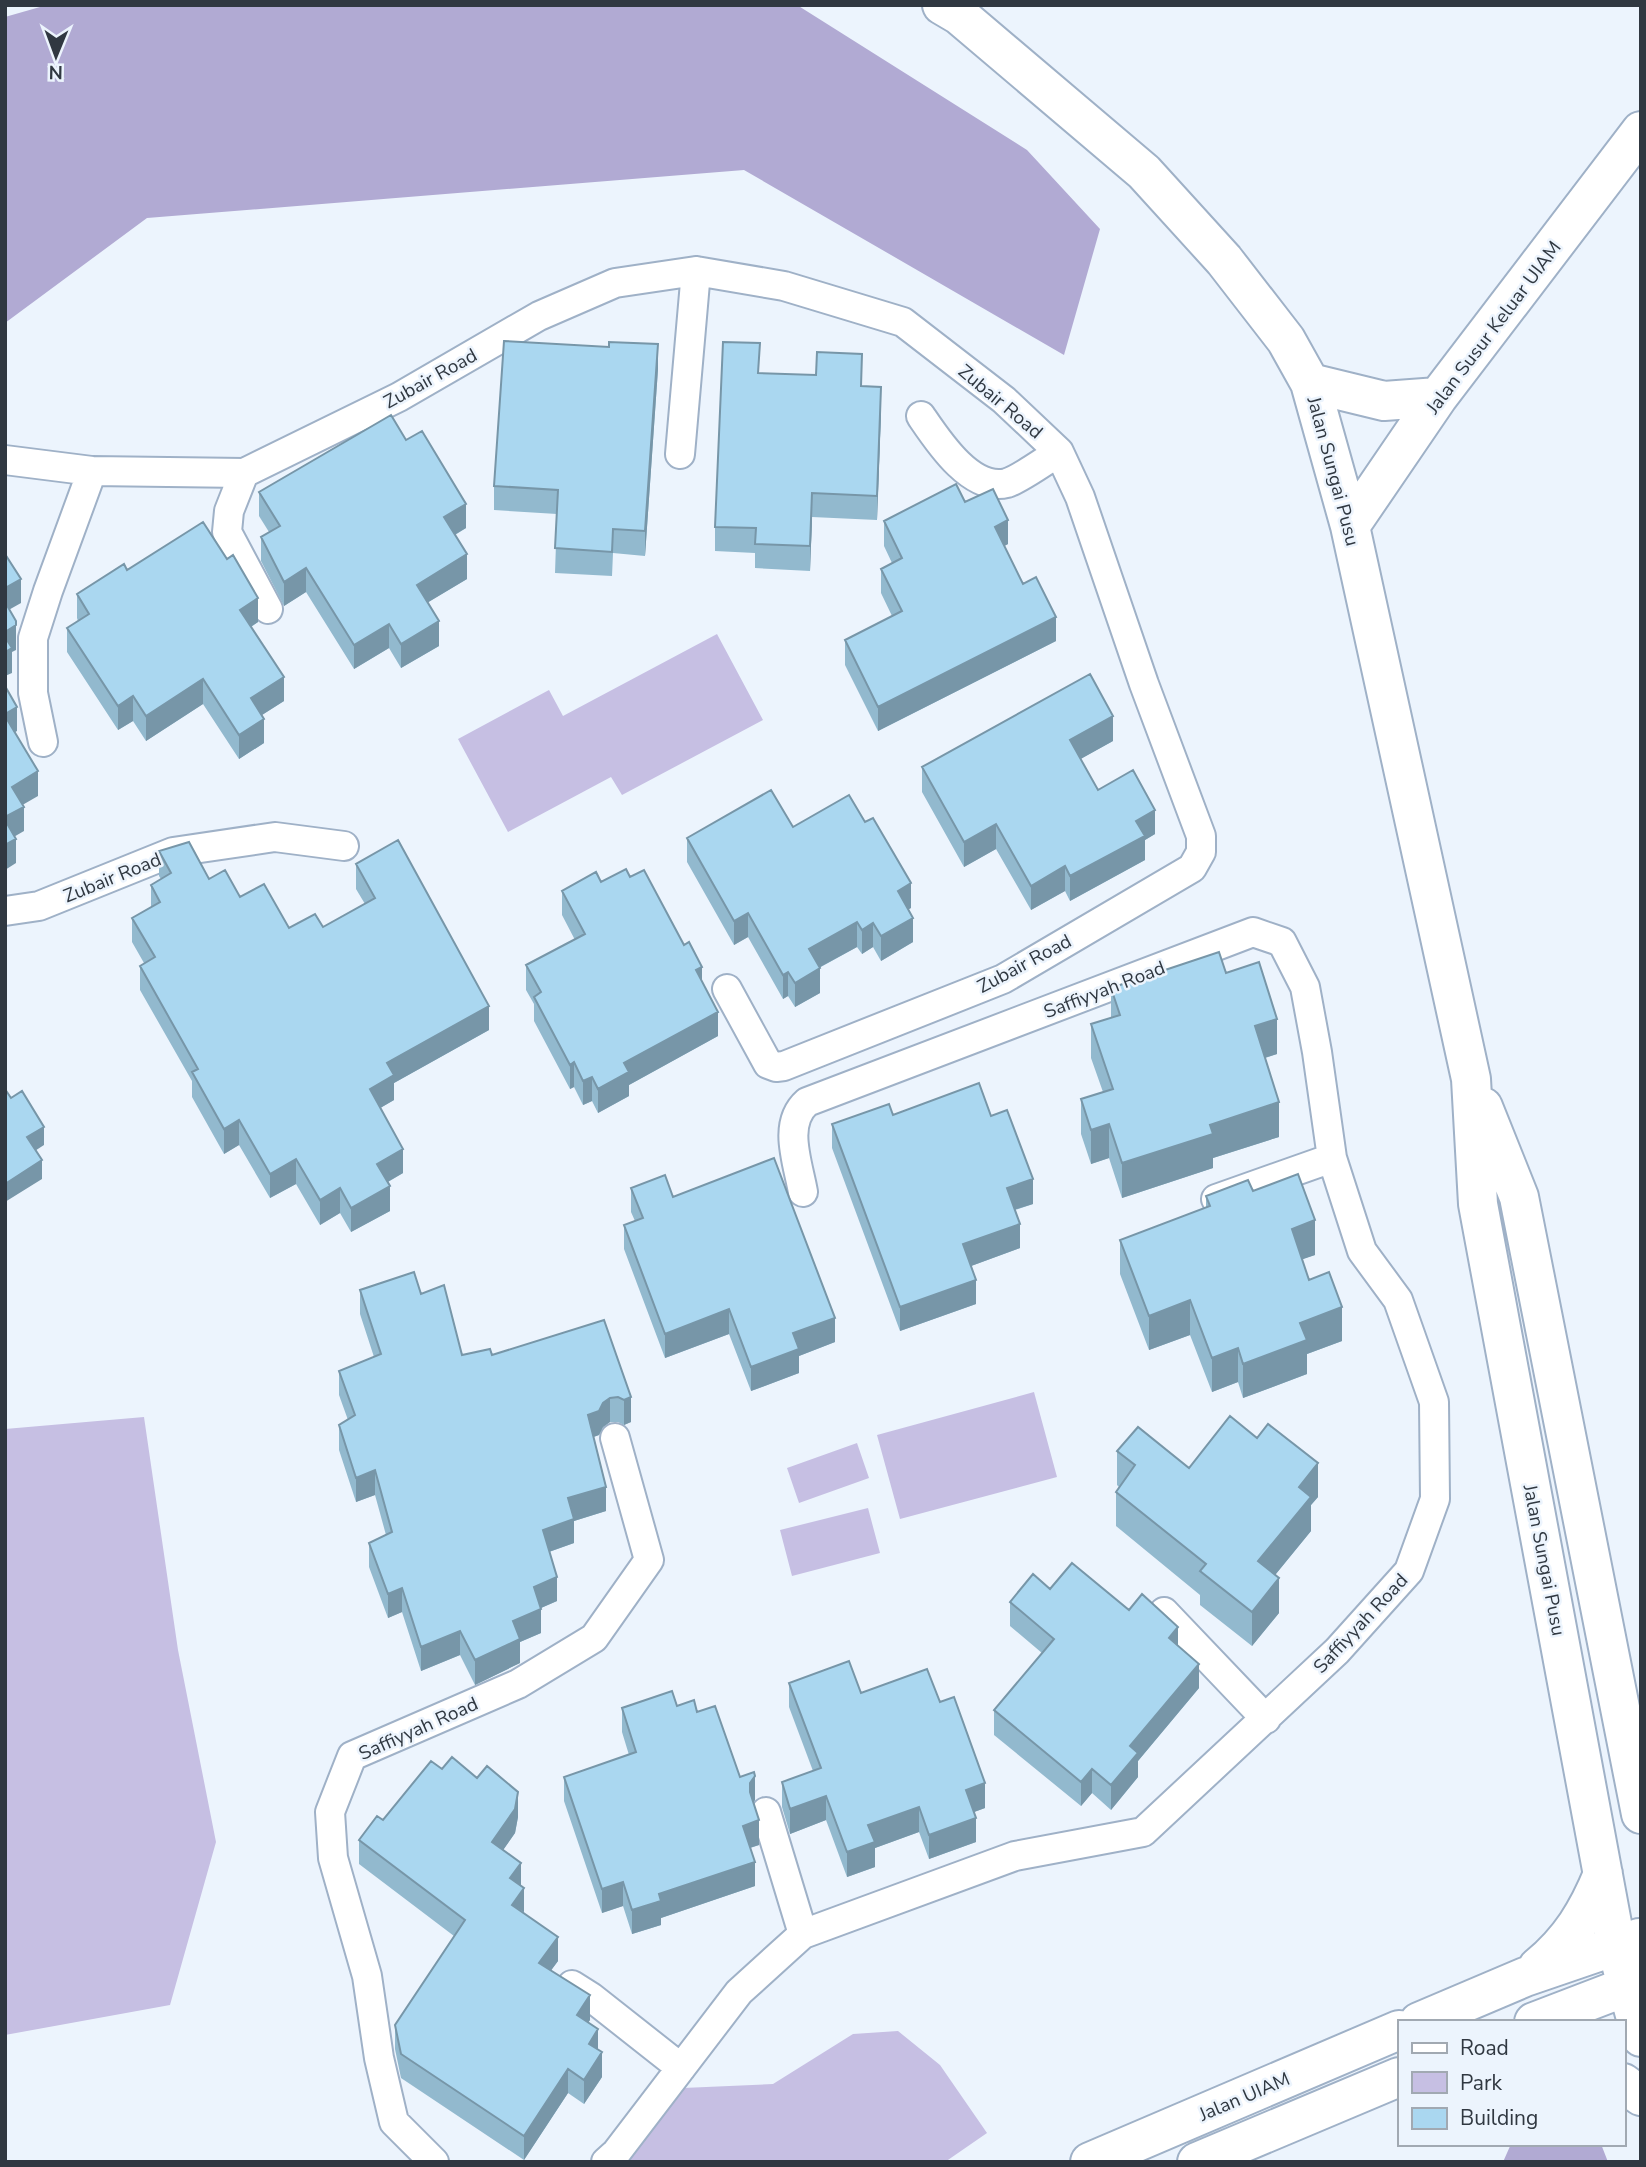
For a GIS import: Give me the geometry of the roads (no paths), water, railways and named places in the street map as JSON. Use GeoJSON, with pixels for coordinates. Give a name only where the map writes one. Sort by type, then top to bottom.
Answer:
{"type":"FeatureCollection","features":[{"type":"Feature","properties":{"kind":"main road","name":"Jalan Sungai Pusu"},"geometry":{"type":"LineString","coordinates":[[942,5],[959,15],[1144,172],[1224,260],[1286,340],[1310,383],[1350,526],[1471,1079],[1478,1204],[1603,1874],[1628,1941],[1641,2037]]}},
{"type":"Feature","properties":{"kind":"main road","name":"Jalan Susur Keluar UIAM"},"geometry":{"type":"LineString","coordinates":[[1350,526],[1438,397],[1641,131]]}},
{"type":"Feature","properties":{"kind":"main road"},"geometry":{"type":"LineString","coordinates":[[1310,383],[1384,401],[1438,397]]}},
{"type":"Feature","properties":{"kind":"main road","name":"Jalan Sungai Pusu"},"geometry":{"type":"LineString","coordinates":[[1471,1079],[1519,1196],[1641,1814]]}},
{"type":"Feature","properties":{"kind":"main road"},"geometry":{"type":"LineString","coordinates":[[1525,1976],[1551,1956],[1573,1932],[1591,1904],[1603,1874]]}},
{"type":"Feature","properties":{"kind":"main road"},"geometry":{"type":"LineString","coordinates":[[1424,2020],[1525,1976],[1628,1941]]}},
{"type":"Feature","properties":{"kind":"main road"},"geometry":{"type":"LineString","coordinates":[[1539,2020],[1634,1983]]}},
{"type":"Feature","properties":{"kind":"main road","name":"Jalan UIAM"},"geometry":{"type":"LineString","coordinates":[[1090,2162],[1175,2146],[1398,2031]]}},
{"type":"Feature","properties":{"kind":"main road"},"geometry":{"type":"LineString","coordinates":[[1197,2162],[1398,2077]]}},
{"type":"Feature","properties":{"kind":"main road"},"geometry":{"type":"LineString","coordinates":[[1625,2084],[1641,2096]]}},
{"type":"Feature","properties":{"kind":"street","name":"Zubair Road"},"geometry":{"type":"LineString","coordinates":[[5,460],[92,471],[244,473],[399,397],[539,316],[615,284],[696,271],[784,286],[903,323],[1004,400],[1059,452],[1080,497],[1200,836],[1201,852],[1192,868],[1003,979],[784,1066],[768,1064],[727,989]]}},
{"type":"Feature","properties":{"kind":"street"},"geometry":{"type":"LineString","coordinates":[[680,454],[696,271]]}},
{"type":"Feature","properties":{"kind":"street"},"geometry":{"type":"LineString","coordinates":[[921,416],[942,447],[968,472],[989,484],[1008,483],[1059,452]]}},
{"type":"Feature","properties":{"kind":"street"},"geometry":{"type":"LineString","coordinates":[[43,742],[33,693],[33,638],[92,471]]}},
{"type":"Feature","properties":{"kind":"street"},"geometry":{"type":"LineString","coordinates":[[244,473],[229,511],[227,532],[268,609]]}},
{"type":"Feature","properties":{"kind":"street","name":"Zubair Road"},"geometry":{"type":"LineString","coordinates":[[5,911],[39,906],[173,852],[275,837],[344,846]]}},
{"type":"Feature","properties":{"kind":"street","name":"Saffiyyah Road"},"geometry":{"type":"LineString","coordinates":[[606,2162],[616,2153],[739,1992],[803,1934],[1016,1856],[1143,1832],[1337,1651],[1409,1571],[1435,1499],[1434,1402],[1398,1300],[1362,1251],[1332,1158],[1305,987],[1282,942],[1253,932],[807,1102],[797,1111],[792,1127],[803,1192]]}},
{"type":"Feature","properties":{"kind":"street"},"geometry":{"type":"LineString","coordinates":[[1209,1201],[1332,1158]]}},
{"type":"Feature","properties":{"kind":"street","name":"Saffiyyah Road"},"geometry":{"type":"LineString","coordinates":[[434,2162],[394,2122],[379,2058],[367,1976],[333,1858],[330,1812],[352,1756],[518,1684],[594,1638],[649,1560],[615,1438]]}},
{"type":"Feature","properties":{"kind":"street"},"geometry":{"type":"LineString","coordinates":[[1164,1612],[1266,1719]]}},
{"type":"Feature","properties":{"kind":"street"},"geometry":{"type":"LineString","coordinates":[[766,1812],[803,1934]]}},
{"type":"Feature","properties":{"kind":"street"},"geometry":{"type":"LineString","coordinates":[[572,1985],[681,2068]]}}]}
